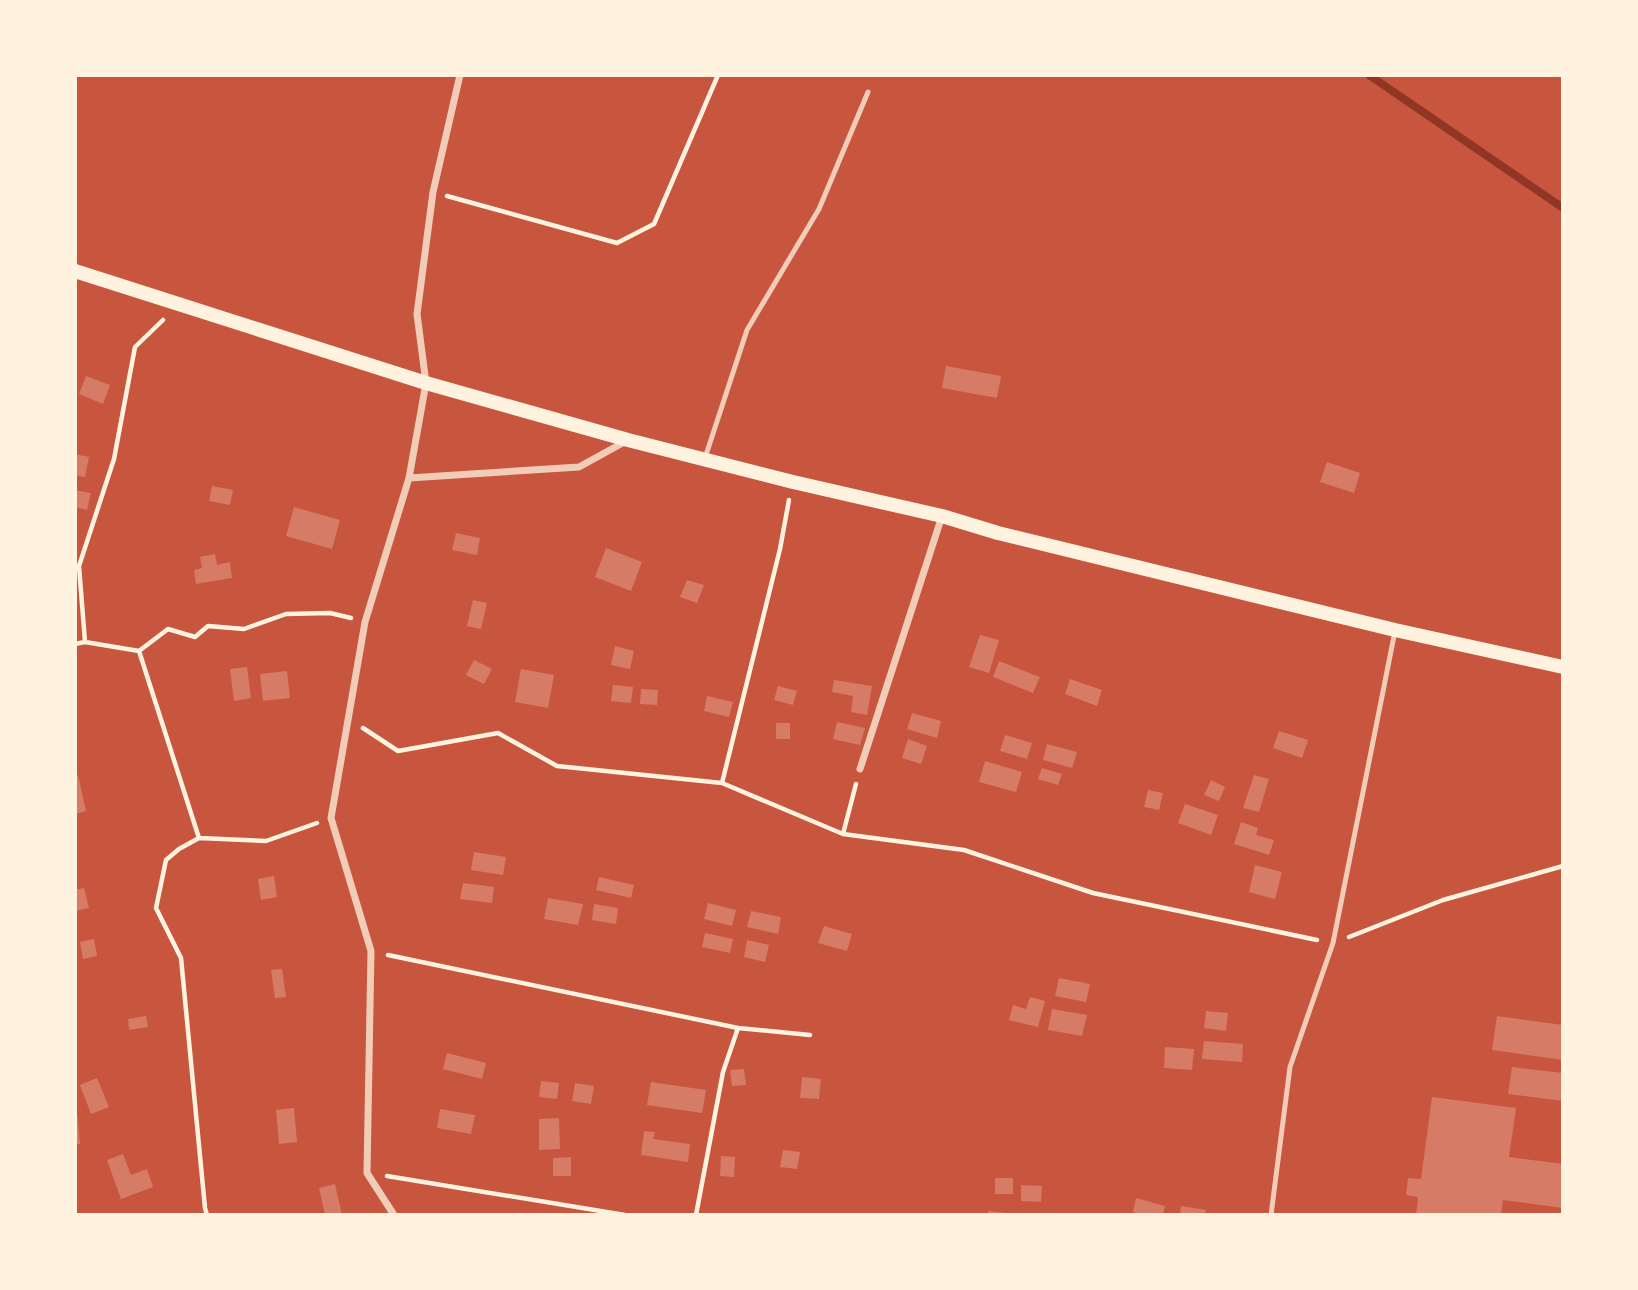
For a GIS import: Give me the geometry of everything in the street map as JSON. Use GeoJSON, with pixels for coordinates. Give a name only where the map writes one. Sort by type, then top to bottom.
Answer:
{"type":"FeatureCollection","features":[{"type":"Feature","properties":{"kind":"main road"},"geometry":{"type":"LineString","coordinates":[[75,271],[426,383],[628,440],[1395,630],[1563,667]]}},
{"type":"Feature","properties":{"kind":"street"},"geometry":{"type":"LineString","coordinates":[[394,1215],[367,1173],[371,951],[331,818],[365,622],[409,478],[426,383],[417,314],[433,192],[460,75]]}},
{"type":"Feature","properties":{"kind":"street"},"geometry":{"type":"LineString","coordinates":[[409,478],[579,467],[628,440]]}},
{"type":"Feature","properties":{"kind":"street"},"geometry":{"type":"LineString","coordinates":[[860,769],[942,516]]}},
{"type":"Feature","properties":{"kind":"lane"},"geometry":{"type":"LineString","coordinates":[[704,460],[747,330],[819,209],[869,92]]}},
{"type":"Feature","properties":{"kind":"lane"},"geometry":{"type":"LineString","coordinates":[[1271,1215],[1290,1067],[1334,943],[1395,630]]}},
{"type":"Feature","properties":{"kind":"path"},"geometry":{"type":"LineString","coordinates":[[433,192],[617,243],[654,224],[718,75]]}},
{"type":"Feature","properties":{"kind":"path"},"geometry":{"type":"LineString","coordinates":[[85,642],[79,566],[114,459],[135,347],[179,304]]}},
{"type":"Feature","properties":{"kind":"path"},"geometry":{"type":"LineString","coordinates":[[722,783],[780,549],[793,482]]}},
{"type":"Feature","properties":{"kind":"path"},"geometry":{"type":"LineString","coordinates":[[75,644],[85,642],[139,651],[168,629],[194,637],[208,626],[244,629],[286,614],[330,613],[365,622]]}},
{"type":"Feature","properties":{"kind":"path"},"geometry":{"type":"LineString","coordinates":[[139,651],[200,838]]}},
{"type":"Feature","properties":{"kind":"path"},"geometry":{"type":"LineString","coordinates":[[348,718],[398,751],[498,733],[557,766],[722,783],[843,834],[964,850],[1093,892],[1334,943],[1443,900],[1563,866]]}},
{"type":"Feature","properties":{"kind":"path"},"geometry":{"type":"LineString","coordinates":[[843,834],[860,769]]}},
{"type":"Feature","properties":{"kind":"path"},"geometry":{"type":"LineString","coordinates":[[207,1215],[181,958],[156,908],[166,860],[179,849],[200,838],[266,841],[331,818]]}},
{"type":"Feature","properties":{"kind":"path"},"geometry":{"type":"LineString","coordinates":[[371,951],[738,1028],[810,1035]]}},
{"type":"Feature","properties":{"kind":"path"},"geometry":{"type":"LineString","coordinates":[[696,1215],[723,1072],[738,1028]]}},
{"type":"Feature","properties":{"kind":"path"},"geometry":{"type":"LineString","coordinates":[[367,1173],[625,1215]]}},
{"type":"Feature","properties":{"kind":"building"},"geometry":{"type":"Polygon","coordinates":[[[946,366],[1001,376],[997,398],[942,388],[946,366]]]}},
{"type":"Feature","properties":{"kind":"building"},"geometry":{"type":"Polygon","coordinates":[[[86,376],[110,385],[103,404],[79,394],[86,376]]]}},
{"type":"Feature","properties":{"kind":"building"},"geometry":{"type":"Polygon","coordinates":[[[75,454],[89,457],[85,477],[75,475],[75,454]]]}},
{"type":"Feature","properties":{"kind":"building"},"geometry":{"type":"Polygon","coordinates":[[[1327,462],[1360,473],[1354,493],[1320,482],[1327,462]]]}},
{"type":"Feature","properties":{"kind":"building"},"geometry":{"type":"Polygon","coordinates":[[[212,486],[233,490],[230,505],[209,501],[212,486]]]}},
{"type":"Feature","properties":{"kind":"building"},"geometry":{"type":"Polygon","coordinates":[[[75,490],[91,493],[87,510],[75,507],[75,490]]]}},
{"type":"Feature","properties":{"kind":"building"},"geometry":{"type":"Polygon","coordinates":[[[294,507],[340,520],[332,549],[286,536],[294,507]]]}},
{"type":"Feature","properties":{"kind":"building"},"geometry":{"type":"Polygon","coordinates":[[[456,533],[480,538],[477,555],[452,550],[456,533]]]}},
{"type":"Feature","properties":{"kind":"building"},"geometry":{"type":"Polygon","coordinates":[[[606,548],[642,562],[631,591],[595,577],[606,548]]]}},
{"type":"Feature","properties":{"kind":"building"},"geometry":{"type":"Polygon","coordinates":[[[215,554],[217,565],[230,562],[232,578],[196,584],[194,570],[202,568],[200,557],[215,554]]]}},
{"type":"Feature","properties":{"kind":"building"},"geometry":{"type":"Polygon","coordinates":[[[687,580],[704,585],[697,603],[680,597],[687,580]]]}},
{"type":"Feature","properties":{"kind":"building"},"geometry":{"type":"Polygon","coordinates":[[[473,600],[487,603],[481,629],[467,626],[473,600]]]}},
{"type":"Feature","properties":{"kind":"building"},"geometry":{"type":"Polygon","coordinates":[[[980,635],[999,640],[989,673],[969,667],[980,635]]]}},
{"type":"Feature","properties":{"kind":"building"},"geometry":{"type":"Polygon","coordinates":[[[615,646],[634,651],[630,669],[611,665],[615,646]]]}},
{"type":"Feature","properties":{"kind":"building"},"geometry":{"type":"Polygon","coordinates":[[[474,660],[492,669],[484,684],[466,675],[474,660]]]}},
{"type":"Feature","properties":{"kind":"building"},"geometry":{"type":"Polygon","coordinates":[[[999,661],[1040,677],[1033,693],[993,677],[999,661]]]}},
{"type":"Feature","properties":{"kind":"building"},"geometry":{"type":"Polygon","coordinates":[[[247,667],[251,698],[234,701],[230,669],[247,667]]]}},
{"type":"Feature","properties":{"kind":"building"},"geometry":{"type":"Polygon","coordinates":[[[521,669],[554,675],[548,708],[515,702],[521,669]]]}},
{"type":"Feature","properties":{"kind":"building"},"geometry":{"type":"Polygon","coordinates":[[[287,671],[290,698],[263,701],[260,674],[287,671]]]}},
{"type":"Feature","properties":{"kind":"building"},"geometry":{"type":"Polygon","coordinates":[[[1070,679],[1102,690],[1097,706],[1065,694],[1070,679]]]}},
{"type":"Feature","properties":{"kind":"building"},"geometry":{"type":"Polygon","coordinates":[[[834,680],[872,686],[867,715],[851,712],[853,696],[832,692],[834,680]]]}},
{"type":"Feature","properties":{"kind":"building"},"geometry":{"type":"Polygon","coordinates":[[[613,685],[633,687],[631,703],[611,701],[613,685]]]}},
{"type":"Feature","properties":{"kind":"building"},"geometry":{"type":"Polygon","coordinates":[[[778,686],[797,691],[793,705],[774,700],[778,686]]]}},
{"type":"Feature","properties":{"kind":"building"},"geometry":{"type":"Polygon","coordinates":[[[641,689],[658,690],[657,705],[640,704],[641,689]]]}},
{"type":"Feature","properties":{"kind":"building"},"geometry":{"type":"Polygon","coordinates":[[[707,696],[733,702],[729,717],[704,711],[707,696]]]}},
{"type":"Feature","properties":{"kind":"building"},"geometry":{"type":"Polygon","coordinates":[[[912,713],[941,721],[937,738],[907,729],[912,713]]]}},
{"type":"Feature","properties":{"kind":"building"},"geometry":{"type":"Polygon","coordinates":[[[837,722],[865,728],[860,745],[833,739],[837,722]]]}},
{"type":"Feature","properties":{"kind":"building"},"geometry":{"type":"Polygon","coordinates":[[[776,723],[790,723],[790,739],[776,739],[776,723]]]}},
{"type":"Feature","properties":{"kind":"building"},"geometry":{"type":"Polygon","coordinates":[[[1279,731],[1308,740],[1302,758],[1273,748],[1279,731]]]}},
{"type":"Feature","properties":{"kind":"building"},"geometry":{"type":"Polygon","coordinates":[[[1005,735],[1032,743],[1027,759],[1000,751],[1005,735]]]}},
{"type":"Feature","properties":{"kind":"building"},"geometry":{"type":"Polygon","coordinates":[[[908,739],[927,746],[921,764],[902,758],[908,739]]]}},
{"type":"Feature","properties":{"kind":"building"},"geometry":{"type":"Polygon","coordinates":[[[1047,744],[1077,752],[1072,768],[1043,760],[1047,744]]]}},
{"type":"Feature","properties":{"kind":"building"},"geometry":{"type":"Polygon","coordinates":[[[985,761],[1022,772],[1016,792],[979,782],[985,761]]]}},
{"type":"Feature","properties":{"kind":"building"},"geometry":{"type":"Polygon","coordinates":[[[1042,768],[1062,774],[1058,785],[1038,779],[1042,768]]]}},
{"type":"Feature","properties":{"kind":"building"},"geometry":{"type":"Polygon","coordinates":[[[78,775],[86,811],[75,814],[75,776],[78,775]]]}},
{"type":"Feature","properties":{"kind":"building"},"geometry":{"type":"Polygon","coordinates":[[[1254,775],[1269,779],[1259,812],[1243,808],[1254,775]]]}},
{"type":"Feature","properties":{"kind":"building"},"geometry":{"type":"Polygon","coordinates":[[[1211,780],[1225,787],[1219,801],[1204,795],[1211,780]]]}},
{"type":"Feature","properties":{"kind":"building"},"geometry":{"type":"Polygon","coordinates":[[[1148,790],[1163,793],[1159,810],[1144,807],[1148,790]]]}},
{"type":"Feature","properties":{"kind":"building"},"geometry":{"type":"Polygon","coordinates":[[[1185,804],[1218,815],[1211,835],[1178,823],[1185,804]]]}},
{"type":"Feature","properties":{"kind":"building"},"geometry":{"type":"Polygon","coordinates":[[[1241,822],[1258,828],[1256,835],[1274,840],[1269,855],[1234,844],[1241,822]]]}},
{"type":"Feature","properties":{"kind":"building"},"geometry":{"type":"Polygon","coordinates":[[[474,852],[506,857],[503,875],[471,870],[474,852]]]}},
{"type":"Feature","properties":{"kind":"building"},"geometry":{"type":"Polygon","coordinates":[[[1255,865],[1282,872],[1275,899],[1249,892],[1255,865]]]}},
{"type":"Feature","properties":{"kind":"building"},"geometry":{"type":"Polygon","coordinates":[[[274,876],[277,897],[261,900],[258,879],[274,876]]]}},
{"type":"Feature","properties":{"kind":"building"},"geometry":{"type":"Polygon","coordinates":[[[599,877],[634,885],[631,898],[596,890],[599,877]]]}},
{"type":"Feature","properties":{"kind":"building"},"geometry":{"type":"Polygon","coordinates":[[[463,883],[494,887],[492,903],[460,899],[463,883]]]}},
{"type":"Feature","properties":{"kind":"building"},"geometry":{"type":"Polygon","coordinates":[[[84,888],[89,908],[76,911],[75,890],[84,888]]]}},
{"type":"Feature","properties":{"kind":"building"},"geometry":{"type":"Polygon","coordinates":[[[548,898],[583,904],[578,925],[544,919],[548,898]]]}},
{"type":"Feature","properties":{"kind":"building"},"geometry":{"type":"Polygon","coordinates":[[[708,903],[736,910],[732,926],[704,919],[708,903]]]}},
{"type":"Feature","properties":{"kind":"building"},"geometry":{"type":"Polygon","coordinates":[[[594,904],[618,908],[616,924],[592,920],[594,904]]]}},
{"type":"Feature","properties":{"kind":"building"},"geometry":{"type":"Polygon","coordinates":[[[751,911],[781,917],[778,934],[747,927],[751,911]]]}},
{"type":"Feature","properties":{"kind":"building"},"geometry":{"type":"Polygon","coordinates":[[[824,926],[852,934],[847,951],[818,943],[824,926]]]}},
{"type":"Feature","properties":{"kind":"building"},"geometry":{"type":"Polygon","coordinates":[[[705,933],[733,939],[730,953],[702,947],[705,933]]]}},
{"type":"Feature","properties":{"kind":"building"},"geometry":{"type":"Polygon","coordinates":[[[94,939],[97,956],[83,959],[80,942],[94,939]]]}},
{"type":"Feature","properties":{"kind":"building"},"geometry":{"type":"Polygon","coordinates":[[[747,940],[769,945],[765,962],[744,957],[747,940]]]}},
{"type":"Feature","properties":{"kind":"building"},"geometry":{"type":"Polygon","coordinates":[[[282,969],[286,997],[275,998],[271,970],[282,969]]]}},
{"type":"Feature","properties":{"kind":"building"},"geometry":{"type":"Polygon","coordinates":[[[1059,978],[1090,984],[1086,1002],[1055,996],[1059,978]]]}},
{"type":"Feature","properties":{"kind":"building"},"geometry":{"type":"Polygon","coordinates":[[[1030,997],[1045,1001],[1038,1027],[1009,1020],[1013,1005],[1026,1009],[1030,997]]]}},
{"type":"Feature","properties":{"kind":"building"},"geometry":{"type":"Polygon","coordinates":[[[1052,1009],[1087,1015],[1082,1036],[1048,1030],[1052,1009]]]}},
{"type":"Feature","properties":{"kind":"building"},"geometry":{"type":"Polygon","coordinates":[[[1206,1011],[1228,1013],[1226,1031],[1204,1028],[1206,1011]]]}},
{"type":"Feature","properties":{"kind":"building"},"geometry":{"type":"Polygon","coordinates":[[[146,1016],[148,1027],[129,1030],[128,1019],[146,1016]]]}},
{"type":"Feature","properties":{"kind":"building"},"geometry":{"type":"Polygon","coordinates":[[[1497,1016],[1563,1025],[1563,1060],[1492,1050],[1497,1016]]]}},
{"type":"Feature","properties":{"kind":"building"},"geometry":{"type":"Polygon","coordinates":[[[1204,1041],[1243,1044],[1242,1062],[1202,1059],[1204,1041]]]}},
{"type":"Feature","properties":{"kind":"building"},"geometry":{"type":"Polygon","coordinates":[[[1165,1047],[1194,1049],[1192,1070],[1164,1068],[1165,1047]]]}},
{"type":"Feature","properties":{"kind":"building"},"geometry":{"type":"Polygon","coordinates":[[[447,1053],[486,1063],[482,1079],[443,1069],[447,1053]]]}},
{"type":"Feature","properties":{"kind":"building"},"geometry":{"type":"Polygon","coordinates":[[[1512,1067],[1563,1073],[1563,1101],[1508,1094],[1512,1067]]]}},
{"type":"Feature","properties":{"kind":"building"},"geometry":{"type":"Polygon","coordinates":[[[744,1069],[746,1085],[732,1086],[730,1070],[744,1069]]]}},
{"type":"Feature","properties":{"kind":"building"},"geometry":{"type":"Polygon","coordinates":[[[802,1077],[821,1079],[819,1099],[800,1098],[802,1077]]]}},
{"type":"Feature","properties":{"kind":"building"},"geometry":{"type":"Polygon","coordinates":[[[97,1078],[109,1107],[91,1114],[80,1085],[97,1078]]]}},
{"type":"Feature","properties":{"kind":"building"},"geometry":{"type":"Polygon","coordinates":[[[541,1081],[559,1083],[557,1099],[539,1097],[541,1081]]]}},
{"type":"Feature","properties":{"kind":"building"},"geometry":{"type":"Polygon","coordinates":[[[651,1082],[706,1090],[702,1113],[647,1105],[651,1082]]]}},
{"type":"Feature","properties":{"kind":"building"},"geometry":{"type":"Polygon","coordinates":[[[575,1083],[594,1086],[591,1104],[572,1101],[575,1083]]]}},
{"type":"Feature","properties":{"kind":"building"},"geometry":{"type":"Polygon","coordinates":[[[1432,1097],[1516,1108],[1509,1157],[1563,1164],[1563,1208],[1503,1200],[1501,1215],[1416,1215],[1418,1197],[1406,1195],[1408,1178],[1421,1179],[1432,1097]]]}},
{"type":"Feature","properties":{"kind":"building"},"geometry":{"type":"Polygon","coordinates":[[[294,1108],[297,1142],[279,1144],[276,1110],[294,1108]]]}},
{"type":"Feature","properties":{"kind":"building"},"geometry":{"type":"Polygon","coordinates":[[[440,1109],[475,1115],[471,1134],[437,1128],[440,1109]]]}},
{"type":"Feature","properties":{"kind":"building"},"geometry":{"type":"Polygon","coordinates":[[[75,1112],[80,1144],[75,1145],[75,1112]]]}},
{"type":"Feature","properties":{"kind":"building"},"geometry":{"type":"Polygon","coordinates":[[[559,1118],[560,1149],[539,1150],[539,1119],[559,1118]]]}},
{"type":"Feature","properties":{"kind":"building"},"geometry":{"type":"Polygon","coordinates":[[[644,1131],[655,1132],[653,1139],[690,1144],[688,1162],[641,1155],[644,1131]]]}},
{"type":"Feature","properties":{"kind":"building"},"geometry":{"type":"Polygon","coordinates":[[[783,1150],[800,1152],[797,1169],[780,1167],[783,1150]]]}},
{"type":"Feature","properties":{"kind":"building"},"geometry":{"type":"Polygon","coordinates":[[[123,1154],[131,1175],[147,1169],[153,1187],[121,1199],[107,1160],[123,1154]]]}},
{"type":"Feature","properties":{"kind":"building"},"geometry":{"type":"Polygon","coordinates":[[[721,1156],[735,1157],[734,1177],[720,1176],[721,1156]]]}},
{"type":"Feature","properties":{"kind":"building"},"geometry":{"type":"Polygon","coordinates":[[[571,1157],[571,1176],[553,1176],[553,1158],[571,1157]]]}},
{"type":"Feature","properties":{"kind":"building"},"geometry":{"type":"Polygon","coordinates":[[[995,1178],[1013,1178],[1013,1194],[995,1194],[995,1178]]]}},
{"type":"Feature","properties":{"kind":"building"},"geometry":{"type":"Polygon","coordinates":[[[335,1184],[342,1215],[325,1215],[319,1188],[335,1184]]]}},
{"type":"Feature","properties":{"kind":"building"},"geometry":{"type":"Polygon","coordinates":[[[1021,1185],[1042,1186],[1041,1202],[1021,1201],[1021,1185]]]}},
{"type":"Feature","properties":{"kind":"building"},"geometry":{"type":"Polygon","coordinates":[[[1136,1198],[1165,1206],[1163,1215],[1133,1212],[1136,1198]]]}},
{"type":"Feature","properties":{"kind":"building"},"geometry":{"type":"Polygon","coordinates":[[[1181,1206],[1206,1210],[1205,1215],[1180,1215],[1181,1206]]]}},
{"type":"Feature","properties":{"kind":"building"},"geometry":{"type":"Polygon","coordinates":[[[988,1211],[1008,1213],[1008,1215],[988,1215],[988,1211]]]}},
{"type":"Feature","properties":{"kind":"waterway"},"geometry":{"type":"LineString","coordinates":[[1369,75],[1563,208]]}}]}
